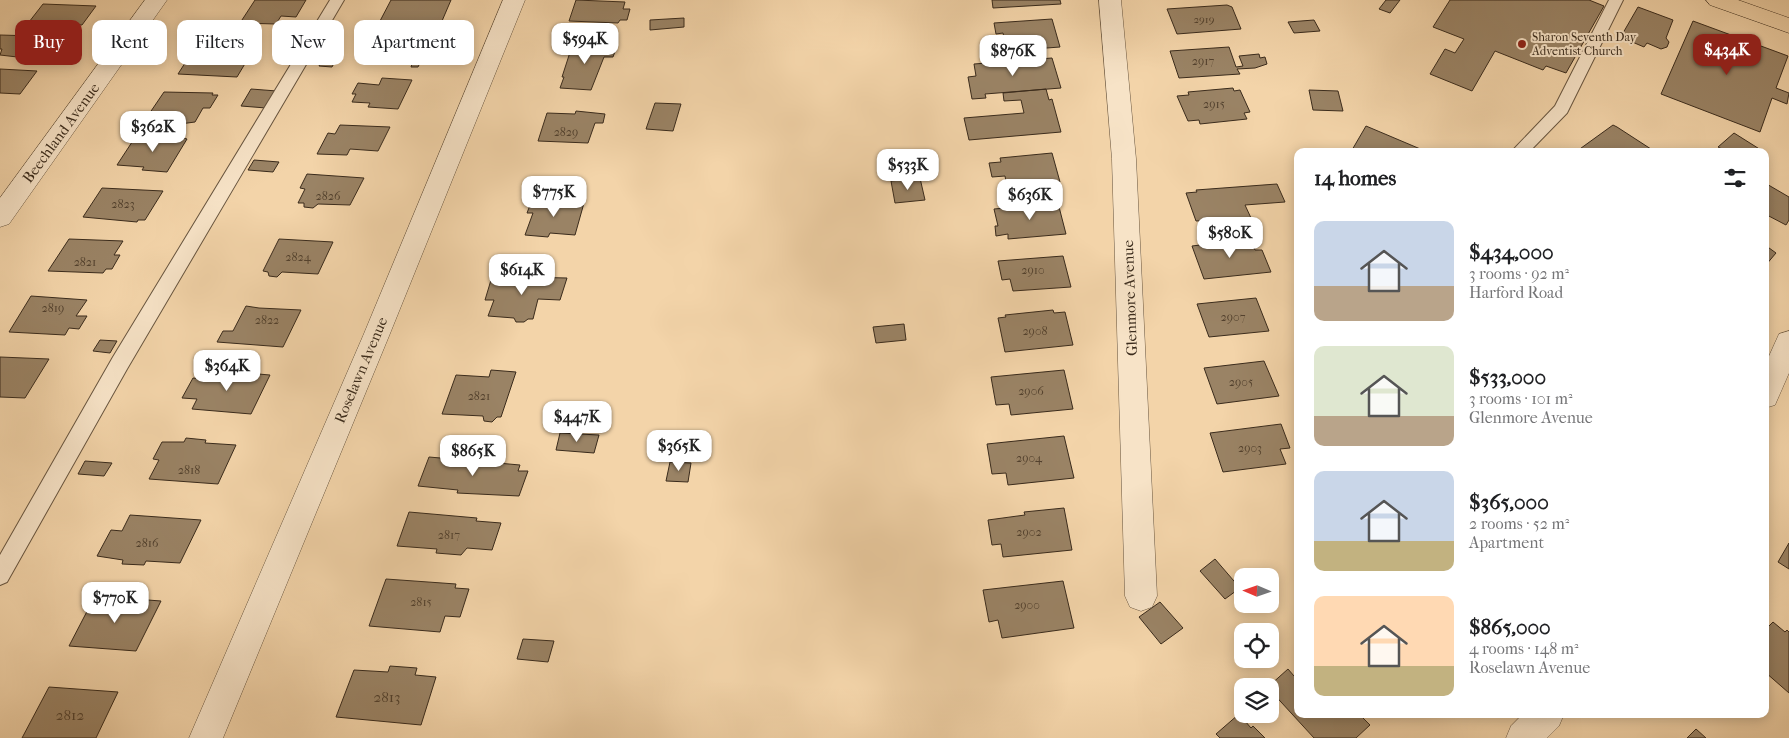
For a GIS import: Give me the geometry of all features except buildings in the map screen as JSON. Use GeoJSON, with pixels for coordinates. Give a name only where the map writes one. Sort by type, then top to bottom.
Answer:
{"type":"FeatureCollection","features":[{"type":"Feature","properties":{"kind":"main road"},"geometry":{"type":"LineString","coordinates":[[1717,0],[1789,26]]}},
{"type":"Feature","properties":{"kind":"street","name":"Beechland Avenue"},"geometry":{"type":"LineString","coordinates":[[0,217],[156,0]]}},
{"type":"Feature","properties":{"kind":"street","name":"Roselawn Avenue"},"geometry":{"type":"LineString","coordinates":[[206,738],[368,354],[514,0]]}},
{"type":"Feature","properties":{"kind":"street","name":"Glenmore Avenue"},"geometry":{"type":"LineString","coordinates":[[1110,0],[1124,159],[1141,596]]}},
{"type":"Feature","properties":{"kind":"street"},"geometry":{"type":"LineString","coordinates":[[1769,387],[1789,342]]}},
{"type":"Feature","properties":{"kind":"street"},"geometry":{"type":"LineString","coordinates":[[1523,738],[1543,718]]}},
{"type":"Feature","properties":{"kind":"lane"},"geometry":{"type":"LineString","coordinates":[[0,575],[120,363],[337,0]]}},
{"type":"Feature","properties":{"kind":"lane"},"geometry":{"type":"LineString","coordinates":[[1523,148],[1561,109],[1616,0]]}},
{"type":"Feature","properties":{"kind":"place","name":"Sharon Seventh Day Adventist Church"},"geometry":{"type":"Point","coordinates":[1522,44]}}]}
